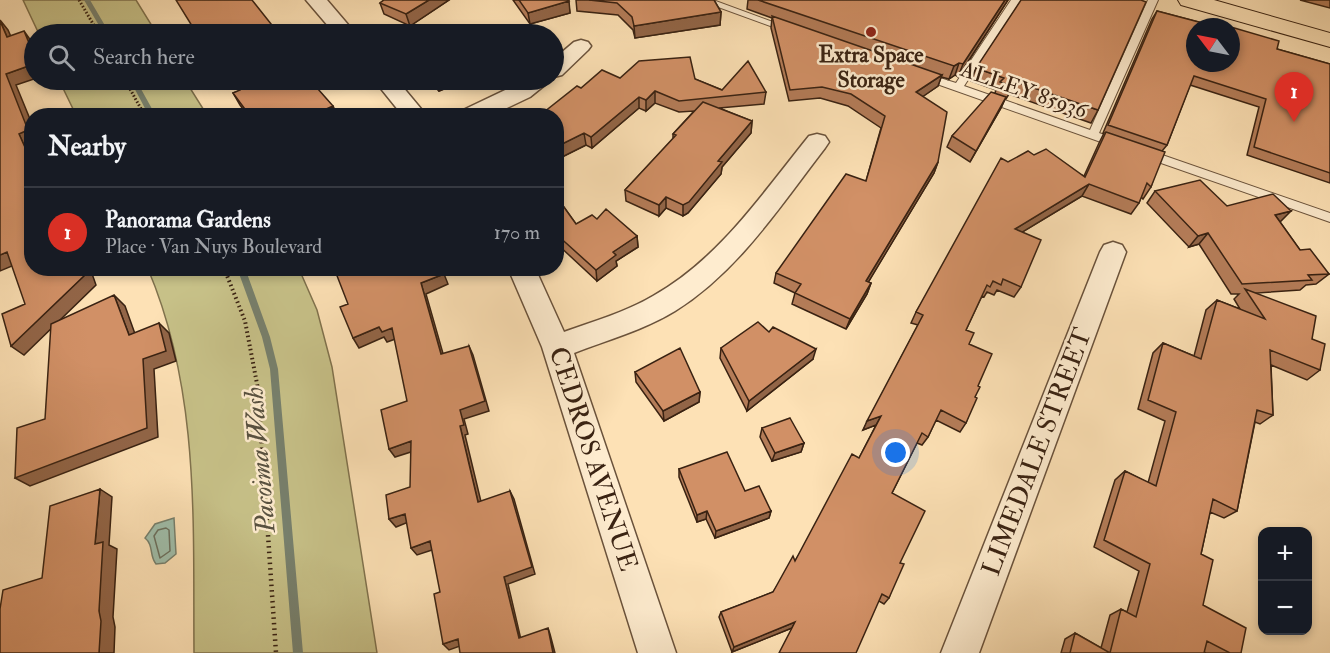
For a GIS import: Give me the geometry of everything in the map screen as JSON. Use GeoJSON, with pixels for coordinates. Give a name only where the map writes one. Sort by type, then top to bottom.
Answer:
{"type":"FeatureCollection","features":[{"type":"Feature","properties":{"kind":"main road"},"geometry":{"type":"LineString","coordinates":[[1189,0],[1330,40]]}},
{"type":"Feature","properties":{"kind":"street"},"geometry":{"type":"LineString","coordinates":[[325,2],[339,24]]}},
{"type":"Feature","properties":{"kind":"street"},"geometry":{"type":"LineString","coordinates":[[564,61],[581,46]]}},
{"type":"Feature","properties":{"kind":"street"},"geometry":{"type":"LineString","coordinates":[[394,90],[409,108]]}},
{"type":"Feature","properties":{"kind":"street"},"geometry":{"type":"LineString","coordinates":[[487,108],[525,90]]}},
{"type":"Feature","properties":{"kind":"street"},"geometry":{"type":"LineString","coordinates":[[557,347],[620,323],[663,303],[704,275],[735,243],[817,142]]}},
{"type":"Feature","properties":{"kind":"street","name":"LIMEDALE STREET"},"geometry":{"type":"LineString","coordinates":[[960,653],[1113,252]]}},
{"type":"Feature","properties":{"kind":"street","name":"CEDROS AVENUE"},"geometry":{"type":"LineString","coordinates":[[525,276],[557,347],[657,653]]}},
{"type":"Feature","properties":{"kind":"lane"},"geometry":{"type":"LineString","coordinates":[[704,0],[803,34]]}},
{"type":"Feature","properties":{"kind":"lane"},"geometry":{"type":"LineString","coordinates":[[958,88],[1016,0]]}},
{"type":"Feature","properties":{"kind":"lane"},"geometry":{"type":"LineString","coordinates":[[1093,135],[1153,0]]}},
{"type":"Feature","properties":{"kind":"lane","name":"ALLEY 85936"},"geometry":{"type":"LineString","coordinates":[[914,73],[1127,147]]}},
{"type":"Feature","properties":{"kind":"lane"},"geometry":{"type":"LineString","coordinates":[[1138,151],[1330,218]]}},
{"type":"Feature","properties":{"kind":"path"},"geometry":{"type":"LineString","coordinates":[[79,0],[93,24]]}},
{"type":"Feature","properties":{"kind":"path"},"geometry":{"type":"LineString","coordinates":[[130,90],[140,108]]}},
{"type":"Feature","properties":{"kind":"path"},"geometry":{"type":"LineString","coordinates":[[228,276],[251,347],[261,403],[276,653]]}},
{"type":"Feature","properties":{"kind":"shaded area"},"geometry":{"type":"Polygon","coordinates":[[[23,0],[136,0],[151,24],[34,24],[23,0]]]}},
{"type":"Feature","properties":{"kind":"shaded area"},"geometry":{"type":"Polygon","coordinates":[[[64,90],[191,90],[203,108],[73,108],[64,90]]]}},
{"type":"Feature","properties":{"kind":"shaded area"},"geometry":{"type":"Polygon","coordinates":[[[151,276],[302,276],[317,310],[332,367],[377,653],[194,653],[194,555],[190,458],[177,362],[165,315],[151,276]]]}},
{"type":"Feature","properties":{"kind":"water"},"geometry":{"type":"Polygon","coordinates":[[[174,518],[176,554],[165,563],[156,564],[150,544],[145,538],[155,524],[174,518]]]}},
{"type":"Feature","properties":{"kind":"building"},"geometry":{"type":"Polygon","coordinates":[[[176,0],[252,0],[271,24],[191,24],[176,0]]]}},
{"type":"Feature","properties":{"kind":"building"},"geometry":{"type":"Polygon","coordinates":[[[384,0],[429,0],[406,14],[380,3],[384,0]]]}},
{"type":"Feature","properties":{"kind":"building"},"geometry":{"type":"Polygon","coordinates":[[[519,0],[568,0],[569,1],[528,13],[519,0]]]}},
{"type":"Feature","properties":{"kind":"building"},"geometry":{"type":"Polygon","coordinates":[[[589,0],[714,0],[721,12],[634,26],[632,17],[617,3],[589,0]]]}},
{"type":"Feature","properties":{"kind":"building","name":"Extra Space Storage"},"geometry":{"type":"Polygon","coordinates":[[[758,0],[1005,0],[963,64],[959,63],[954,66],[758,0]]]}},
{"type":"Feature","properties":{"kind":"building"},"geometry":{"type":"Polygon","coordinates":[[[1021,0],[1141,0],[1146,2],[1098,110],[1014,81],[1012,86],[1000,82],[1004,78],[976,68],[1021,0]]]}},
{"type":"Feature","properties":{"kind":"building"},"geometry":{"type":"Polygon","coordinates":[[[1157,11],[1186,19],[1186,72],[1240,72],[1240,30],[1279,41],[1277,49],[1330,64],[1330,173],[1254,147],[1266,99],[1194,76],[1167,145],[1108,125],[1157,11]]]}},
{"type":"Feature","properties":{"kind":"building"},"geometry":{"type":"Polygon","coordinates":[[[772,16],[942,75],[916,92],[947,112],[938,162],[866,281],[871,283],[850,319],[795,293],[801,284],[776,273],[846,174],[866,181],[885,116],[851,94],[822,87],[790,90],[772,16]]]}},
{"type":"Feature","properties":{"kind":"building"},"geometry":{"type":"Polygon","coordinates":[[[0,21],[7,37],[24,31],[24,68],[6,74],[24,120],[24,132],[19,134],[24,145],[24,276],[84,276],[11,346],[2,314],[25,304],[7,252],[0,255],[0,21]]]}},
{"type":"Feature","properties":{"kind":"building"},"geometry":{"type":"Polygon","coordinates":[[[690,57],[695,79],[722,90],[748,61],[766,92],[679,101],[655,91],[646,100],[639,97],[591,137],[584,133],[564,143],[564,108],[549,108],[577,86],[581,88],[602,70],[620,78],[639,61],[690,57]]]}},
{"type":"Feature","properties":{"kind":"building"},"geometry":{"type":"Polygon","coordinates":[[[240,90],[319,90],[333,106],[328,108],[244,108],[233,93],[240,90]]]}},
{"type":"Feature","properties":{"kind":"building"},"geometry":{"type":"Polygon","coordinates":[[[991,92],[1006,97],[976,151],[952,136],[991,92]]]}},
{"type":"Feature","properties":{"kind":"building"},"geometry":{"type":"Polygon","coordinates":[[[703,102],[752,121],[718,161],[722,162],[689,202],[683,205],[666,197],[659,205],[625,190],[676,135],[673,134],[703,102]]]}},
{"type":"Feature","properties":{"kind":"building"},"geometry":{"type":"Polygon","coordinates":[[[1106,132],[1165,152],[1151,187],[1147,183],[1139,203],[1089,184],[1015,229],[1041,240],[1021,287],[1003,279],[1001,285],[993,281],[990,287],[987,285],[966,330],[974,333],[969,344],[992,354],[978,386],[980,387],[975,397],[977,398],[966,423],[941,410],[928,437],[922,433],[892,493],[925,511],[900,563],[904,564],[889,598],[882,594],[856,653],[779,653],[795,622],[734,647],[721,612],[773,592],[793,556],[795,561],[852,454],[859,458],[881,416],[867,421],[923,315],[916,312],[1001,158],[1008,162],[1028,151],[1034,155],[1046,149],[1085,177],[1106,132]]]}},
{"type":"Feature","properties":{"kind":"building"},"geometry":{"type":"Polygon","coordinates":[[[1200,180],[1227,206],[1273,194],[1291,211],[1275,215],[1300,250],[1310,249],[1329,274],[1308,275],[1312,280],[1242,284],[1208,233],[1198,236],[1155,191],[1200,180]]]}},
{"type":"Feature","properties":{"kind":"building"},"geometry":{"type":"Polygon","coordinates":[[[564,207],[576,224],[592,215],[597,219],[606,209],[637,236],[613,252],[616,255],[596,270],[564,241],[564,207]]]}},
{"type":"Feature","properties":{"kind":"building"},"geometry":{"type":"Polygon","coordinates":[[[337,276],[439,276],[421,283],[441,354],[469,346],[485,401],[460,410],[464,425],[460,426],[478,502],[510,491],[532,567],[504,577],[519,638],[548,628],[553,653],[460,653],[458,639],[443,644],[434,594],[440,592],[430,541],[411,548],[405,514],[389,519],[386,495],[410,487],[411,441],[389,449],[381,410],[407,401],[392,328],[382,332],[379,327],[353,338],[340,307],[348,304],[337,276]]]}},
{"type":"Feature","properties":{"kind":"building"},"geometry":{"type":"Polygon","coordinates":[[[1245,289],[1316,316],[1312,339],[1325,344],[1320,370],[1270,350],[1273,415],[1257,410],[1237,511],[1213,499],[1201,554],[1213,560],[1203,605],[1246,628],[1241,653],[1230,653],[1207,641],[1204,653],[1110,653],[1121,609],[1136,617],[1150,564],[1104,540],[1125,471],[1156,486],[1176,412],[1148,400],[1163,343],[1201,359],[1217,300],[1265,319],[1245,289]]]}},
{"type":"Feature","properties":{"kind":"building"},"geometry":{"type":"Polygon","coordinates":[[[114,295],[129,335],[159,323],[166,351],[143,359],[147,428],[15,478],[17,428],[45,419],[51,324],[114,295]]]}},
{"type":"Feature","properties":{"kind":"building"},"geometry":{"type":"Polygon","coordinates":[[[758,322],[769,332],[773,327],[816,349],[749,401],[721,348],[758,322]]]}},
{"type":"Feature","properties":{"kind":"building"},"geometry":{"type":"Polygon","coordinates":[[[680,348],[700,392],[663,411],[635,372],[680,348]]]}},
{"type":"Feature","properties":{"kind":"building"},"geometry":{"type":"Polygon","coordinates":[[[790,418],[804,443],[775,453],[762,428],[790,418]]]}},
{"type":"Feature","properties":{"kind":"building"},"geometry":{"type":"Polygon","coordinates":[[[727,452],[745,491],[759,486],[771,511],[716,531],[707,511],[697,515],[679,469],[727,452]]]}},
{"type":"Feature","properties":{"kind":"building"},"geometry":{"type":"Polygon","coordinates":[[[100,489],[95,544],[103,542],[99,653],[0,653],[0,609],[3,590],[42,578],[50,506],[100,489]]]}},
{"type":"Feature","properties":{"kind":"building"},"geometry":{"type":"Polygon","coordinates":[[[1075,633],[1110,653],[1070,653],[1075,633]]]}},
{"type":"Feature","properties":{"kind":"waterway","name":"Pacoima Wash"},"geometry":{"type":"LineString","coordinates":[[87,0],[101,24]]}},
{"type":"Feature","properties":{"kind":"waterway","name":"Pacoima Wash"},"geometry":{"type":"LineString","coordinates":[[139,90],[149,108]]}},
{"type":"Feature","properties":{"kind":"waterway","name":"Pacoima Wash"},"geometry":{"type":"LineString","coordinates":[[244,276],[266,337],[274,369],[298,653]]}},
{"type":"Feature","properties":{"kind":"place","name":"Extra Space Storage"},"geometry":{"type":"Point","coordinates":[871,32]}},
{"type":"Feature","properties":{"kind":"place","name":"Panorama Gardens"},"geometry":{"type":"Point","coordinates":[1294,122]}}]}
